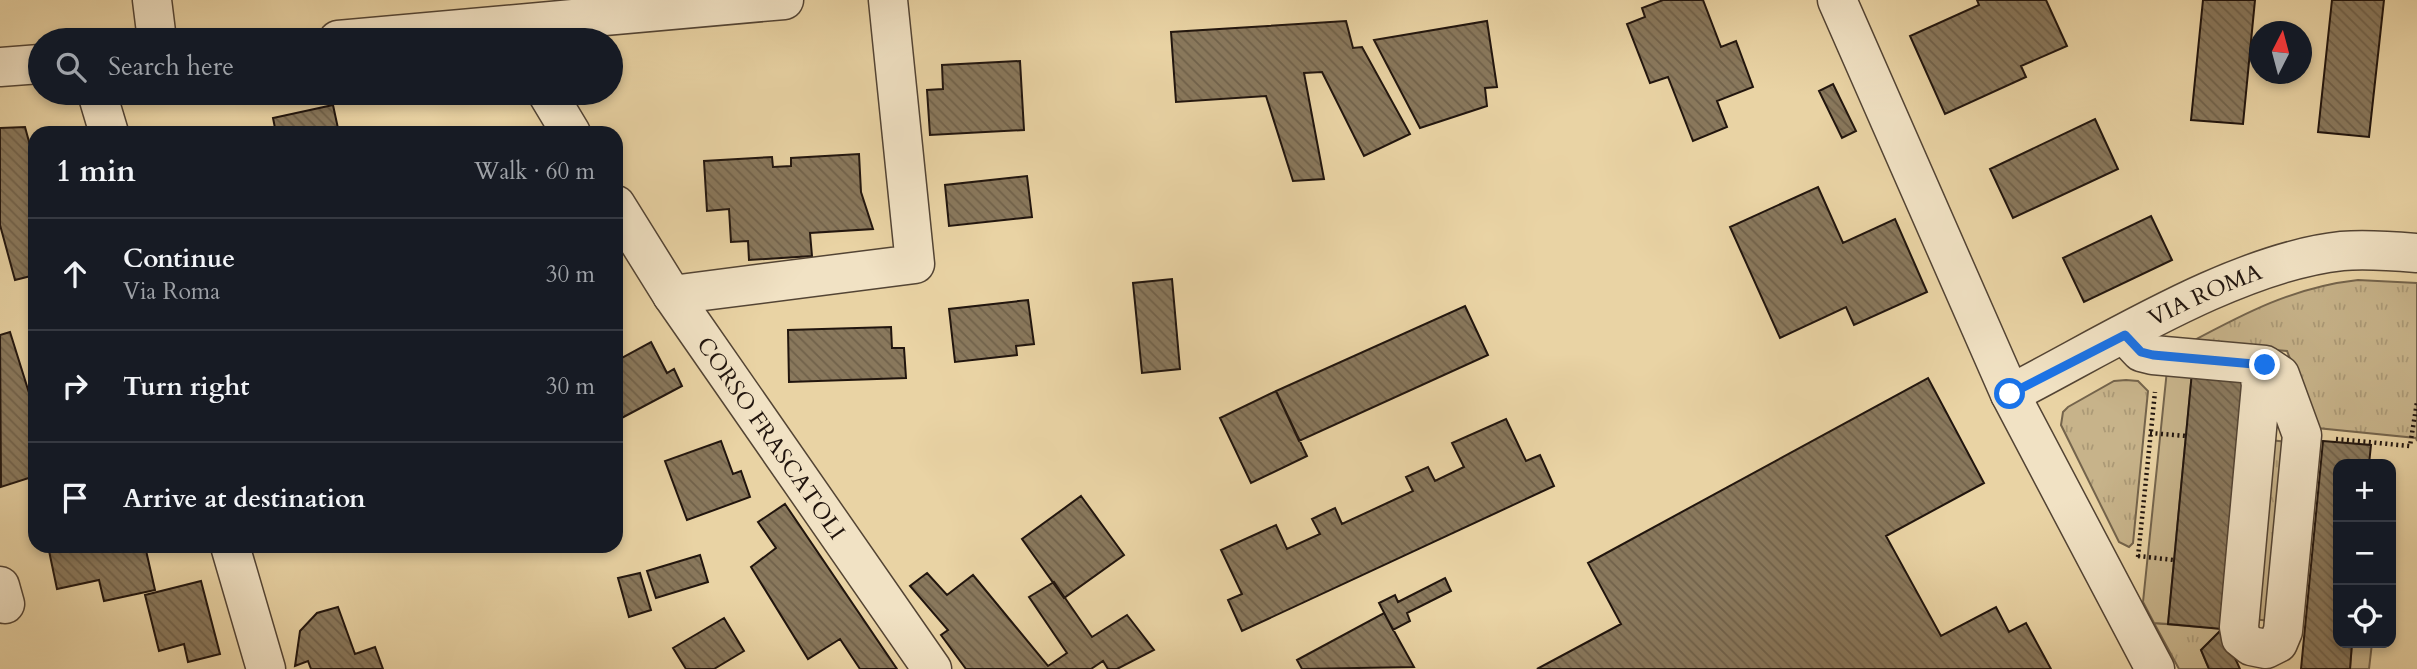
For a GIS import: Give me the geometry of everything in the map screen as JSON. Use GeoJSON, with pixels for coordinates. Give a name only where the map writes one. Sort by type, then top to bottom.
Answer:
{"type":"FeatureCollection","features":[{"type":"Feature","properties":{"kind":"street"},"geometry":{"type":"LineString","coordinates":[[152,0],[156,28]]}},
{"type":"Feature","properties":{"kind":"street"},"geometry":{"type":"LineString","coordinates":[[558,28],[783,0]]}},
{"type":"Feature","properties":{"kind":"street"},"geometry":{"type":"LineString","coordinates":[[672,295],[915,264],[888,0]]}},
{"type":"Feature","properties":{"kind":"street"},"geometry":{"type":"LineString","coordinates":[[1837,0],[2010,394],[2155,669]]}},
{"type":"Feature","properties":{"kind":"street"},"geometry":{"type":"LineString","coordinates":[[0,67],[28,65]]}},
{"type":"Feature","properties":{"kind":"street"},"geometry":{"type":"LineString","coordinates":[[101,105],[107,126]]}},
{"type":"Feature","properties":{"kind":"street"},"geometry":{"type":"LineString","coordinates":[[554,105],[567,126]]}},
{"type":"Feature","properties":{"kind":"street","name":"CORSO FRASCATOLI"},"geometry":{"type":"LineString","coordinates":[[623,216],[672,295],[932,669]]}},
{"type":"Feature","properties":{"kind":"street","name":"VIA ROMA"},"geometry":{"type":"LineString","coordinates":[[2010,394],[2196,298],[2248,275],[2297,259],[2343,251],[2417,253]]}},
{"type":"Feature","properties":{"kind":"street"},"geometry":{"type":"LineString","coordinates":[[2125,335],[2141,352],[2250,363],[2277,370],[2297,415],[2302,435],[2284,631],[2277,643],[2266,649],[2251,646],[2241,638],[2239,626],[2261,385],[2259,373],[2250,363]]}},
{"type":"Feature","properties":{"kind":"street"},"geometry":{"type":"LineString","coordinates":[[232,553],[267,669]]}},
{"type":"Feature","properties":{"kind":"path"},"geometry":{"type":"LineString","coordinates":[[2113,587],[2135,573],[2158,355]]}},
{"type":"Feature","properties":{"kind":"path"},"geometry":{"type":"LineString","coordinates":[[2302,435],[2410,446],[2417,402]]}},
{"type":"Feature","properties":{"kind":"path"},"geometry":{"type":"LineString","coordinates":[[2150,433],[2187,436]]}},
{"type":"Feature","properties":{"kind":"path"},"geometry":{"type":"LineString","coordinates":[[2138,556],[2174,560]]}},
{"type":"Feature","properties":{"kind":"green space"},"geometry":{"type":"Polygon","coordinates":[[[2358,280],[2417,283],[2417,441],[2416,438],[2317,428],[2287,351],[2189,343],[2291,295],[2358,280]]]}},
{"type":"Feature","properties":{"kind":"green space"},"geometry":{"type":"Polygon","coordinates":[[[2167,370],[2192,372],[2168,624],[2154,623],[2143,602],[2167,370]]]}},
{"type":"Feature","properties":{"kind":"green space"},"geometry":{"type":"Polygon","coordinates":[[[2114,381],[2138,381],[2148,391],[2133,543],[2129,547],[2119,542],[2061,425],[2063,412],[2068,407],[2114,381]]]}},
{"type":"Feature","properties":{"kind":"green space"},"geometry":{"type":"Polygon","coordinates":[[[2270,440],[2287,442],[2270,621],[2253,619],[2270,440]]]}},
{"type":"Feature","properties":{"kind":"green space"},"geometry":{"type":"Polygon","coordinates":[[[2154,623],[2222,629],[2201,650],[2209,669],[2179,669],[2154,623]]]}},
{"type":"Feature","properties":{"kind":"green space"},"geometry":{"type":"Polygon","coordinates":[[[2352,648],[2371,648],[2369,669],[2350,669],[2352,648]]]}},
{"type":"Feature","properties":{"kind":"building"},"geometry":{"type":"Polygon","coordinates":[[[1663,0],[1703,0],[1721,47],[1736,41],[1753,87],[1717,101],[1727,127],[1693,141],[1668,77],[1650,83],[1627,24],[1645,17],[1642,8],[1663,0]]]}},
{"type":"Feature","properties":{"kind":"building"},"geometry":{"type":"Polygon","coordinates":[[[1977,0],[2046,0],[2067,46],[2021,66],[2026,77],[1945,114],[1910,36],[1979,5],[1977,0]]]}},
{"type":"Feature","properties":{"kind":"building"},"geometry":{"type":"Polygon","coordinates":[[[2203,0],[2255,0],[2253,21],[2249,21],[2249,62],[2243,124],[2191,120],[2203,0]]]}},
{"type":"Feature","properties":{"kind":"building"},"geometry":{"type":"Polygon","coordinates":[[[2332,0],[2384,0],[2369,137],[2318,132],[2332,0]]]}},
{"type":"Feature","properties":{"kind":"building"},"geometry":{"type":"Polygon","coordinates":[[[1346,21],[1353,48],[1362,47],[1410,134],[1364,156],[1322,72],[1304,73],[1324,179],[1293,181],[1266,96],[1176,102],[1171,32],[1346,21]]]}},
{"type":"Feature","properties":{"kind":"building"},"geometry":{"type":"Polygon","coordinates":[[[1487,21],[1497,87],[1485,88],[1487,106],[1420,128],[1374,40],[1487,21]]]}},
{"type":"Feature","properties":{"kind":"building"},"geometry":{"type":"Polygon","coordinates":[[[1020,61],[1024,130],[930,135],[927,90],[943,89],[942,65],[1020,61]]]}},
{"type":"Feature","properties":{"kind":"building"},"geometry":{"type":"Polygon","coordinates":[[[1833,84],[1856,131],[1842,138],[1819,91],[1833,84]]]}},
{"type":"Feature","properties":{"kind":"building"},"geometry":{"type":"Polygon","coordinates":[[[333,105],[338,126],[275,126],[273,118],[333,105]]]}},
{"type":"Feature","properties":{"kind":"building"},"geometry":{"type":"Polygon","coordinates":[[[2095,119],[2118,169],[2013,218],[1990,169],[2095,119]]]}},
{"type":"Feature","properties":{"kind":"building"},"geometry":{"type":"Polygon","coordinates":[[[25,127],[28,138],[28,277],[15,280],[0,225],[0,128],[25,127]]]}},
{"type":"Feature","properties":{"kind":"building"},"geometry":{"type":"Polygon","coordinates":[[[859,154],[861,192],[873,229],[810,233],[812,256],[749,260],[748,241],[731,242],[729,209],[707,211],[704,161],[772,157],[773,167],[791,166],[791,158],[859,154]]]}},
{"type":"Feature","properties":{"kind":"building"},"geometry":{"type":"Polygon","coordinates":[[[1027,176],[1032,217],[949,226],[945,185],[1027,176]]]}},
{"type":"Feature","properties":{"kind":"building"},"geometry":{"type":"Polygon","coordinates":[[[1818,187],[1843,243],[1895,219],[1927,292],[1854,325],[1846,307],[1780,338],[1730,227],[1818,187]]]}},
{"type":"Feature","properties":{"kind":"building"},"geometry":{"type":"Polygon","coordinates":[[[2151,216],[2172,260],[2084,302],[2063,258],[2151,216]]]}},
{"type":"Feature","properties":{"kind":"building"},"geometry":{"type":"Polygon","coordinates":[[[1172,279],[1180,369],[1142,373],[1133,283],[1172,279]]]}},
{"type":"Feature","properties":{"kind":"building"},"geometry":{"type":"Polygon","coordinates":[[[1028,300],[1034,344],[1016,346],[1017,355],[955,362],[949,309],[1028,300]]]}},
{"type":"Feature","properties":{"kind":"building"},"geometry":{"type":"Polygon","coordinates":[[[1465,306],[1488,355],[1299,441],[1276,391],[1465,306]]]}},
{"type":"Feature","properties":{"kind":"building"},"geometry":{"type":"Polygon","coordinates":[[[891,327],[892,348],[904,348],[906,378],[789,382],[788,330],[891,327]]]}},
{"type":"Feature","properties":{"kind":"building"},"geometry":{"type":"Polygon","coordinates":[[[10,332],[28,390],[28,478],[1,487],[0,335],[10,332]]]}},
{"type":"Feature","properties":{"kind":"building"},"geometry":{"type":"Polygon","coordinates":[[[651,342],[667,373],[674,369],[682,386],[623,417],[623,357],[651,342]]]}},
{"type":"Feature","properties":{"kind":"building"},"geometry":{"type":"Polygon","coordinates":[[[2192,372],[2246,377],[2222,629],[2168,624],[2192,372]]]}},
{"type":"Feature","properties":{"kind":"building"},"geometry":{"type":"Polygon","coordinates":[[[1928,378],[1984,483],[1886,536],[1941,636],[1996,607],[2009,632],[2026,623],[2051,669],[1537,669],[1621,624],[1588,563],[1928,378]]]}},
{"type":"Feature","properties":{"kind":"building"},"geometry":{"type":"Polygon","coordinates":[[[1276,391],[1307,456],[1251,483],[1220,418],[1276,391]]]}},
{"type":"Feature","properties":{"kind":"building"},"geometry":{"type":"Polygon","coordinates":[[[1506,419],[1526,461],[1540,455],[1554,486],[1242,631],[1228,600],[1242,594],[1221,550],[1276,525],[1287,549],[1320,534],[1312,519],[1335,508],[1342,524],[1413,491],[1406,477],[1428,467],[1435,481],[1464,467],[1452,443],[1506,419]]]}},
{"type":"Feature","properties":{"kind":"building"},"geometry":{"type":"Polygon","coordinates":[[[721,441],[733,474],[741,471],[750,497],[687,520],[665,461],[721,441]]]}},
{"type":"Feature","properties":{"kind":"building"},"geometry":{"type":"Polygon","coordinates":[[[2323,441],[2371,445],[2370,459],[2333,459],[2333,648],[2352,648],[2350,669],[2301,669],[2323,441]]]}},
{"type":"Feature","properties":{"kind":"building"},"geometry":{"type":"Polygon","coordinates":[[[1081,496],[1124,555],[1064,598],[1022,539],[1081,496]]]}},
{"type":"Feature","properties":{"kind":"building"},"geometry":{"type":"Polygon","coordinates":[[[785,504],[897,669],[860,669],[840,639],[808,659],[751,567],[776,548],[758,522],[785,504]]]}},
{"type":"Feature","properties":{"kind":"building"},"geometry":{"type":"Polygon","coordinates":[[[49,553],[147,553],[155,590],[104,601],[99,580],[57,589],[49,553]]]}},
{"type":"Feature","properties":{"kind":"building"},"geometry":{"type":"Polygon","coordinates":[[[700,555],[708,582],[656,598],[647,571],[700,555]]]}},
{"type":"Feature","properties":{"kind":"building"},"geometry":{"type":"Polygon","coordinates":[[[640,573],[651,610],[629,617],[618,578],[640,573]]]}},
{"type":"Feature","properties":{"kind":"building"},"geometry":{"type":"Polygon","coordinates":[[[927,573],[947,595],[973,575],[1048,666],[1067,653],[1029,597],[1054,582],[1092,637],[1127,615],[1154,650],[1117,669],[1108,669],[1103,661],[1091,669],[966,669],[941,635],[948,630],[910,586],[927,573]]]}},
{"type":"Feature","properties":{"kind":"building"},"geometry":{"type":"Polygon","coordinates":[[[1445,578],[1451,591],[1407,613],[1410,621],[1393,630],[1379,603],[1395,595],[1398,602],[1445,578]]]}},
{"type":"Feature","properties":{"kind":"building"},"geometry":{"type":"Polygon","coordinates":[[[201,581],[220,654],[188,662],[184,644],[159,651],[145,595],[201,581]]]}},
{"type":"Feature","properties":{"kind":"building"},"geometry":{"type":"Polygon","coordinates":[[[338,607],[355,654],[375,647],[383,669],[311,669],[308,661],[295,666],[300,631],[317,613],[338,607]]]}},
{"type":"Feature","properties":{"kind":"building"},"geometry":{"type":"Polygon","coordinates":[[[1384,613],[1414,667],[1302,669],[1297,660],[1384,613]]]}},
{"type":"Feature","properties":{"kind":"building"},"geometry":{"type":"Polygon","coordinates":[[[724,618],[744,651],[714,669],[686,669],[673,648],[724,618]]]}},
{"type":"Feature","properties":{"kind":"building"},"geometry":{"type":"Polygon","coordinates":[[[2222,629],[2240,669],[2209,669],[2201,650],[2222,629]]]}},
{"type":"Feature","properties":{"kind":"route"},"geometry":{"type":"LineString","coordinates":[[2010,394],[2125,335],[2141,352],[2153,355],[2265,365]]}}]}
